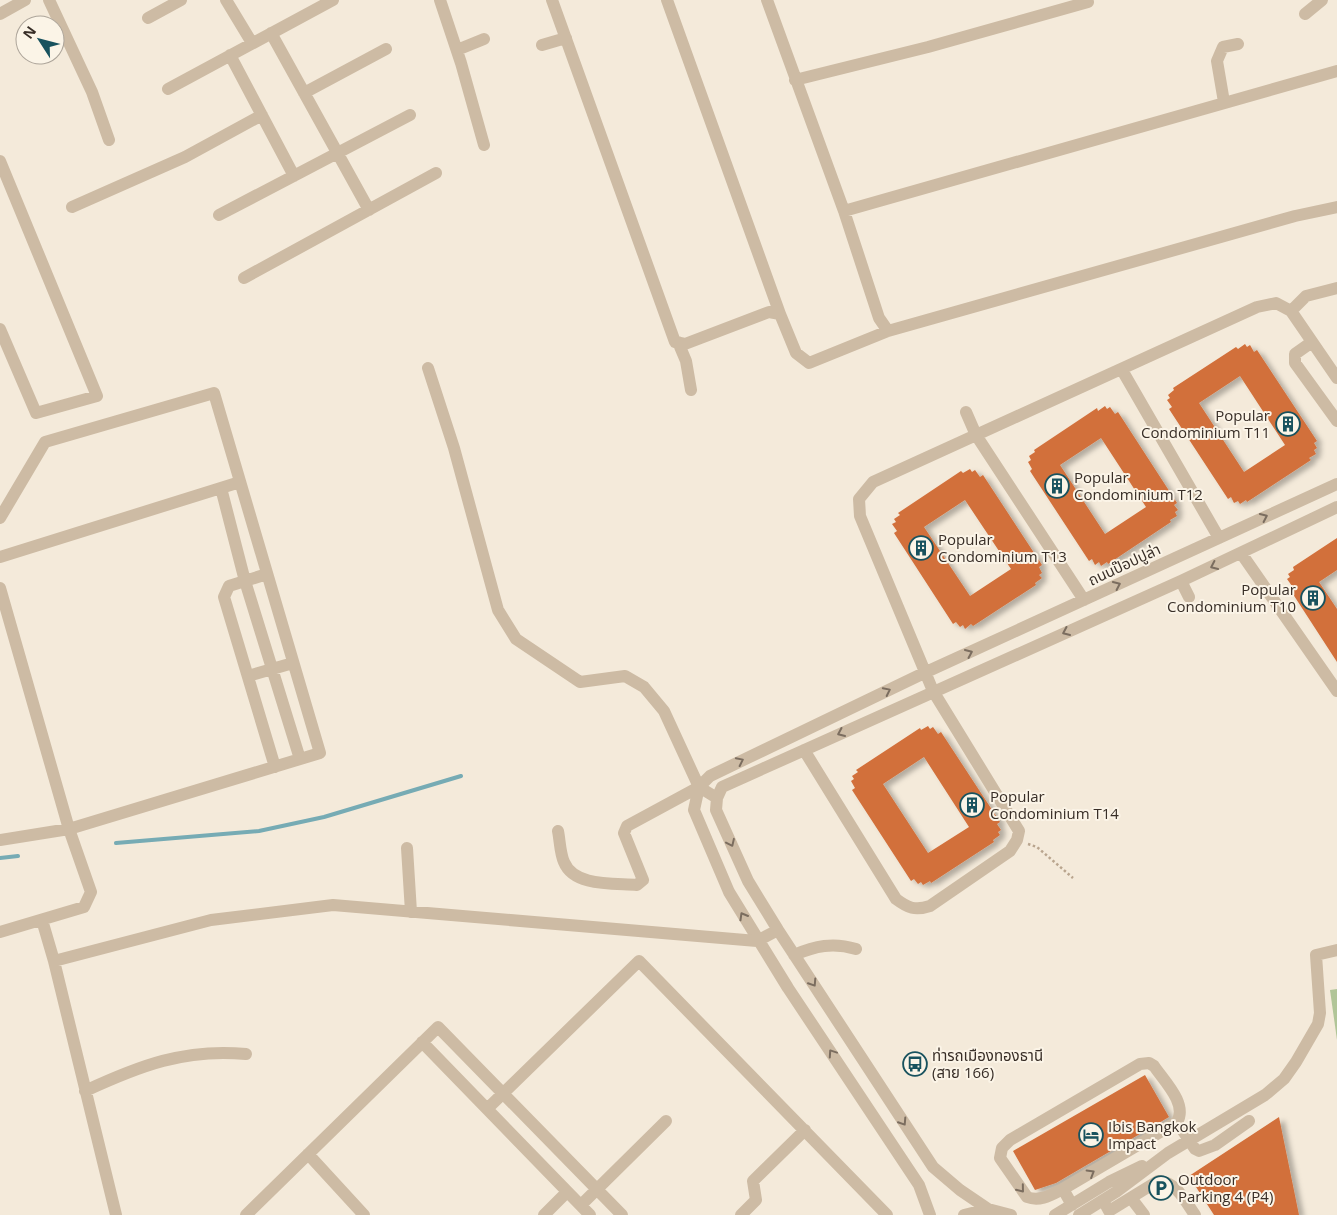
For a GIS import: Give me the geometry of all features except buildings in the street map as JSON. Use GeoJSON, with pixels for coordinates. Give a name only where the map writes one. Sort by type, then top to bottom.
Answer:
{"type":"FeatureCollection","features":[{"type":"Feature","properties":{"kind":"street"},"geometry":{"type":"LineString","coordinates":[[0,14],[26,0]]}},
{"type":"Feature","properties":{"kind":"street"},"geometry":{"type":"LineString","coordinates":[[49,0],[92,92],[109,140]]}},
{"type":"Feature","properties":{"kind":"street"},"geometry":{"type":"LineString","coordinates":[[148,18],[181,0]]}},
{"type":"Feature","properties":{"kind":"street"},"geometry":{"type":"LineString","coordinates":[[226,0],[252,44]]}},
{"type":"Feature","properties":{"kind":"street"},"geometry":{"type":"LineString","coordinates":[[168,89],[333,0]]}},
{"type":"Feature","properties":{"kind":"street"},"geometry":{"type":"LineString","coordinates":[[440,0],[457,50],[484,145]]}},
{"type":"Feature","properties":{"kind":"street"},"geometry":{"type":"LineString","coordinates":[[552,0],[675,342],[685,344],[769,312],[780,314]]}},
{"type":"Feature","properties":{"kind":"street"},"geometry":{"type":"LineString","coordinates":[[668,0],[780,314],[796,353],[809,363],[888,331],[1295,216],[1337,207]]}},
{"type":"Feature","properties":{"kind":"street"},"geometry":{"type":"LineString","coordinates":[[768,0],[844,211],[879,318],[888,331]]}},
{"type":"Feature","properties":{"kind":"street"},"geometry":{"type":"LineString","coordinates":[[1305,14],[1322,0]]}},
{"type":"Feature","properties":{"kind":"street"},"geometry":{"type":"LineString","coordinates":[[796,80],[928,47],[1088,2]]}},
{"type":"Feature","properties":{"kind":"street"},"geometry":{"type":"LineString","coordinates":[[271,33],[369,210]]}},
{"type":"Feature","properties":{"kind":"street"},"geometry":{"type":"LineString","coordinates":[[542,45],[566,38]]}},
{"type":"Feature","properties":{"kind":"street"},"geometry":{"type":"LineString","coordinates":[[457,50],[484,39]]}},
{"type":"Feature","properties":{"kind":"street"},"geometry":{"type":"LineString","coordinates":[[1224,102],[1217,62],[1223,47],[1238,44]]}},
{"type":"Feature","properties":{"kind":"street"},"geometry":{"type":"LineString","coordinates":[[304,93],[386,49]]}},
{"type":"Feature","properties":{"kind":"street"},"geometry":{"type":"LineString","coordinates":[[230,55],[294,176]]}},
{"type":"Feature","properties":{"kind":"street"},"geometry":{"type":"LineString","coordinates":[[844,211],[1337,71]]}},
{"type":"Feature","properties":{"kind":"street"},"geometry":{"type":"LineString","coordinates":[[72,207],[185,157],[262,115]]}},
{"type":"Feature","properties":{"kind":"street"},"geometry":{"type":"LineString","coordinates":[[219,215],[410,115]]}},
{"type":"Feature","properties":{"kind":"street"},"geometry":{"type":"LineString","coordinates":[[0,161],[97,396],[36,414],[0,329]]}},
{"type":"Feature","properties":{"kind":"street"},"geometry":{"type":"LineString","coordinates":[[244,278],[436,173]]}},
{"type":"Feature","properties":{"kind":"street"},"geometry":{"type":"LineString","coordinates":[[1291,311],[1306,296],[1337,288]]}},
{"type":"Feature","properties":{"kind":"street"},"geometry":{"type":"LineString","coordinates":[[804,750],[896,899],[906,907],[917,910],[930,906],[1010,852],[1018,840],[1019,831],[933,691],[924,673],[860,516],[860,499],[873,482],[1257,307],[1276,303],[1291,311],[1337,378]]}},
{"type":"Feature","properties":{"kind":"street"},"geometry":{"type":"LineString","coordinates":[[678,342],[686,361],[691,390]]}},
{"type":"Feature","properties":{"kind":"street"},"geometry":{"type":"LineString","coordinates":[[1312,342],[1295,354],[1295,363],[1337,421]]}},
{"type":"Feature","properties":{"kind":"street"},"geometry":{"type":"LineString","coordinates":[[428,368],[454,448],[498,610],[516,639],[580,682],[625,676],[644,688],[664,711],[700,787],[716,798]]}},
{"type":"Feature","properties":{"kind":"street"},"geometry":{"type":"LineString","coordinates":[[1122,370],[1218,538]]}},
{"type":"Feature","properties":{"kind":"street"},"geometry":{"type":"LineString","coordinates":[[0,518],[45,442],[214,393],[320,753],[70,829],[0,840]]}},
{"type":"Feature","properties":{"kind":"street"},"geometry":{"type":"LineString","coordinates":[[966,412],[976,435],[1084,600]]}},
{"type":"Feature","properties":{"kind":"street"},"geometry":{"type":"LineString","coordinates":[[0,557],[240,482]]}},
{"type":"Feature","properties":{"kind":"street","name":"ถนนป๊อปปูล่า"},"geometry":{"type":"LineString","coordinates":[[558,831],[563,861],[569,871],[581,879],[637,885],[643,880],[624,833],[628,826],[700,787],[710,776],[924,673],[1337,484]]}},
{"type":"Feature","properties":{"kind":"street"},"geometry":{"type":"LineString","coordinates":[[221,488],[245,581],[300,759]]}},
{"type":"Feature","properties":{"kind":"street"},"geometry":{"type":"LineString","coordinates":[[1011,1215],[988,1209],[960,1190],[933,1166],[879,1079],[794,955],[748,881],[716,810],[716,798],[722,787],[1181,581],[1337,506]]}},
{"type":"Feature","properties":{"kind":"street"},"geometry":{"type":"LineString","coordinates":[[1241,553],[1337,691]]}},
{"type":"Feature","properties":{"kind":"street"},"geometry":{"type":"LineString","coordinates":[[267,574],[229,586],[224,596],[275,767]]}},
{"type":"Feature","properties":{"kind":"street"},"geometry":{"type":"LineString","coordinates":[[1181,581],[1189,597]]}},
{"type":"Feature","properties":{"kind":"street"},"geometry":{"type":"LineString","coordinates":[[0,588],[70,829],[91,892],[84,907],[0,932]]}},
{"type":"Feature","properties":{"kind":"street"},"geometry":{"type":"LineString","coordinates":[[248,676],[293,663]]}},
{"type":"Feature","properties":{"kind":"street"},"geometry":{"type":"LineString","coordinates":[[700,787],[694,810],[729,892],[757,941],[860,1093],[919,1185],[930,1215]]}},
{"type":"Feature","properties":{"kind":"street"},"geometry":{"type":"LineString","coordinates":[[407,848],[411,912]]}},
{"type":"Feature","properties":{"kind":"street"},"geometry":{"type":"LineString","coordinates":[[54,960],[211,920],[333,905],[757,941],[778,930]]}},
{"type":"Feature","properties":{"kind":"street"},"geometry":{"type":"LineString","coordinates":[[42,920],[54,960],[116,1215]]}},
{"type":"Feature","properties":{"kind":"street"},"geometry":{"type":"LineString","coordinates":[[794,955],[824,945],[841,944],[856,949]]}},
{"type":"Feature","properties":{"kind":"street"},"geometry":{"type":"LineString","coordinates":[[1075,1210],[1109,1182],[1168,1153],[1265,1095],[1288,1073],[1318,1024],[1320,1013],[1316,956],[1337,950]]}},
{"type":"Feature","properties":{"kind":"street"},"geometry":{"type":"LineString","coordinates":[[487,1109],[639,960],[887,1215]]}},
{"type":"Feature","properties":{"kind":"street"},"geometry":{"type":"LineString","coordinates":[[246,1215],[438,1027],[622,1215]]}},
{"type":"Feature","properties":{"kind":"street"},"geometry":{"type":"LineString","coordinates":[[422,1042],[590,1215]]}},
{"type":"Feature","properties":{"kind":"street"},"geometry":{"type":"LineString","coordinates":[[85,1091],[150,1064],[183,1055],[222,1052],[246,1054]]}},
{"type":"Feature","properties":{"kind":"street"},"geometry":{"type":"LineString","coordinates":[[1145,1063],[1154,1066],[1178,1102],[1180,1114],[1177,1122],[1047,1198],[1027,1197],[1000,1158],[1002,1148],[1010,1140],[1145,1063]]}},
{"type":"Feature","properties":{"kind":"street"},"geometry":{"type":"LineString","coordinates":[[860,1093],[879,1079]]}},
{"type":"Feature","properties":{"kind":"street"},"geometry":{"type":"LineString","coordinates":[[580,1205],[666,1121]]}},
{"type":"Feature","properties":{"kind":"street"},"geometry":{"type":"LineString","coordinates":[[1177,1122],[1188,1140],[1199,1151],[1215,1145],[1248,1121]]}},
{"type":"Feature","properties":{"kind":"street"},"geometry":{"type":"LineString","coordinates":[[741,1215],[756,1200],[753,1181],[805,1130]]}},
{"type":"Feature","properties":{"kind":"street"},"geometry":{"type":"LineString","coordinates":[[1105,1209],[1168,1153]]}},
{"type":"Feature","properties":{"kind":"street"},"geometry":{"type":"LineString","coordinates":[[308,1154],[364,1215]]}},
{"type":"Feature","properties":{"kind":"street"},"geometry":{"type":"LineString","coordinates":[[1055,1215],[1075,1210],[1105,1209],[1130,1198],[1158,1181],[1166,1181],[1178,1190],[1195,1215]]}},
{"type":"Feature","properties":{"kind":"street"},"geometry":{"type":"LineString","coordinates":[[1063,1190],[1075,1210]]}},
{"type":"Feature","properties":{"kind":"street"},"geometry":{"type":"LineString","coordinates":[[544,1215],[568,1192]]}},
{"type":"Feature","properties":{"kind":"street"},"geometry":{"type":"LineString","coordinates":[[1130,1198],[1144,1215]]}},
{"type":"Feature","properties":{"kind":"street"},"geometry":{"type":"LineString","coordinates":[[964,1215],[988,1209]]}},
{"type":"Feature","properties":{"kind":"path"},"geometry":{"type":"LineString","coordinates":[[1018,840],[1037,847],[1073,878]]}},
{"type":"Feature","properties":{"kind":"green space"},"geometry":{"type":"Polygon","coordinates":[[[1337,989],[1337,1040],[1330,990],[1337,989]]]}},
{"type":"Feature","properties":{"kind":"waterway"},"geometry":{"type":"LineString","coordinates":[[116,843],[259,831],[324,817],[461,776]]}},
{"type":"Feature","properties":{"kind":"waterway"},"geometry":{"type":"LineString","coordinates":[[0,858],[18,856]]}},
{"type":"Feature","properties":{"kind":"place","name":"Popular Condominium T11"},"geometry":{"type":"Point","coordinates":[1288,424]}},
{"type":"Feature","properties":{"kind":"place","name":"Popular Condominium T12"},"geometry":{"type":"Point","coordinates":[1057,486]}},
{"type":"Feature","properties":{"kind":"place","name":"Popular Condominium T13"},"geometry":{"type":"Point","coordinates":[921,548]}},
{"type":"Feature","properties":{"kind":"place","name":"Popular Condominium T10"},"geometry":{"type":"Point","coordinates":[1313,598]}},
{"type":"Feature","properties":{"kind":"place","name":"Popular Condominium T14"},"geometry":{"type":"Point","coordinates":[972,805]}},
{"type":"Feature","properties":{"kind":"place","name":"ท่ารถเมืองทองธานี (สาย 166)"},"geometry":{"type":"Point","coordinates":[915,1064]}},
{"type":"Feature","properties":{"kind":"place","name":"Ibis Bangkok Impact"},"geometry":{"type":"Point","coordinates":[1091,1135]}},
{"type":"Feature","properties":{"kind":"place","name":"Outdoor Parking 4 (P4)"},"geometry":{"type":"Point","coordinates":[1161,1188]}}]}
